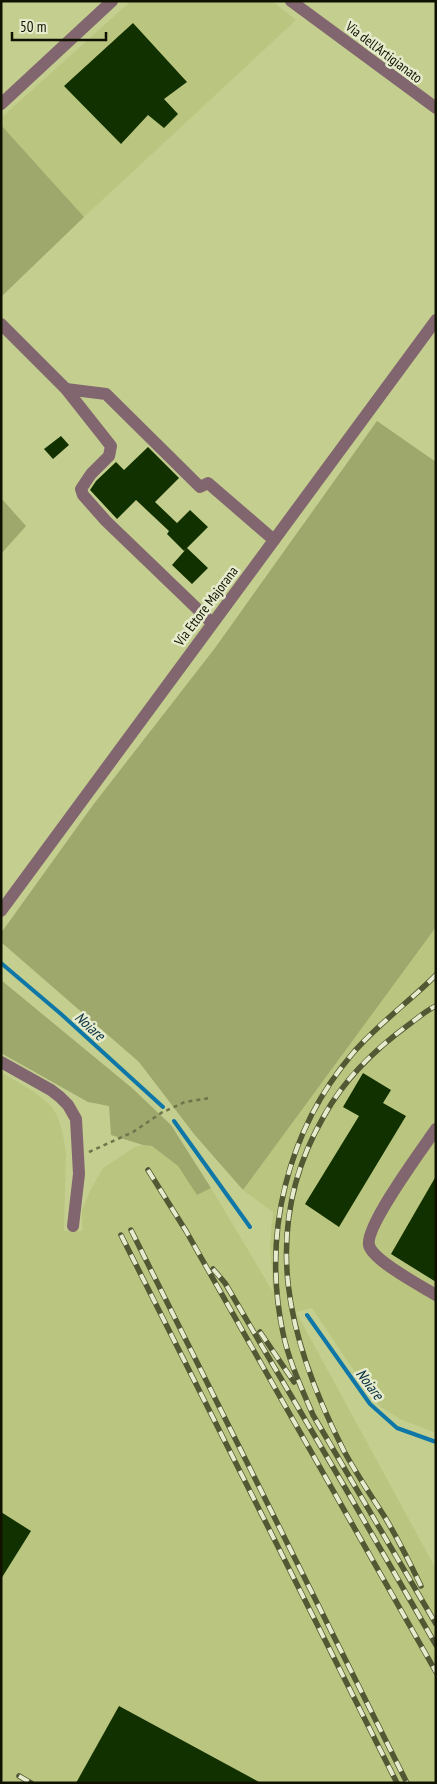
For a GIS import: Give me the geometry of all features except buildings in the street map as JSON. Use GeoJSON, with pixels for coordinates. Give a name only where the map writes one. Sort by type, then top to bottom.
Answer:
{"type":"FeatureCollection","features":[{"type":"Feature","properties":{"kind":"street"},"geometry":{"type":"LineString","coordinates":[[1,104],[112,1]]}},
{"type":"Feature","properties":{"kind":"street","name":"Via dell'Artigianato"},"geometry":{"type":"LineString","coordinates":[[291,1],[436,108]]}},
{"type":"Feature","properties":{"kind":"street","name":"Via Ettore Majorana"},"geometry":{"type":"LineString","coordinates":[[1,910],[436,320]]}},
{"type":"Feature","properties":{"kind":"street"},"geometry":{"type":"LineString","coordinates":[[1,324],[66,389],[111,446],[110,456],[90,474],[81,489],[83,495],[106,521],[212,623]]}},
{"type":"Feature","properties":{"kind":"street"},"geometry":{"type":"LineString","coordinates":[[66,389],[106,394],[200,487],[208,483],[274,540]]}},
{"type":"Feature","properties":{"kind":"street"},"geometry":{"type":"LineString","coordinates":[[1,1062],[51,1090],[68,1105],[76,1119],[79,1174],[73,1226]]}},
{"type":"Feature","properties":{"kind":"street"},"geometry":{"type":"LineString","coordinates":[[436,1129],[385,1206],[371,1231],[369,1245],[374,1254],[386,1264],[436,1295]]}},
{"type":"Feature","properties":{"kind":"path"},"geometry":{"type":"LineString","coordinates":[[78,1155],[133,1132],[161,1113],[185,1102],[210,1098]]}},
{"type":"Feature","properties":{"kind":"shaded area"},"geometry":{"type":"Polygon","coordinates":[[[131,1],[272,1],[296,20],[84,217],[1,125],[1,118],[131,1]]]}},
{"type":"Feature","properties":{"kind":"shaded area"},"geometry":{"type":"Polygon","coordinates":[[[1,125],[84,217],[1,297],[1,125]]]}},
{"type":"Feature","properties":{"kind":"shaded area"},"geometry":{"type":"Polygon","coordinates":[[[377,421],[436,462],[436,927],[243,1190],[194,1134],[139,1062],[1,942],[1,933],[93,805],[215,648],[377,421]]]}},
{"type":"Feature","properties":{"kind":"shaded area"},"geometry":{"type":"Polygon","coordinates":[[[1,498],[26,526],[1,554],[1,498]]]}},
{"type":"Feature","properties":{"kind":"shaded area"},"geometry":{"type":"Polygon","coordinates":[[[436,924],[436,1433],[400,1419],[381,1407],[367,1390],[312,1308],[296,1312],[436,1569],[436,1783],[1,1783],[1,1072],[36,1093],[52,1107],[57,1116],[66,1152],[64,1231],[82,1231],[82,1210],[103,1168],[135,1147],[149,1144],[178,1166],[197,1194],[211,1188],[273,1292],[270,1244],[273,1212],[243,1190],[436,924]]]}},
{"type":"Feature","properties":{"kind":"shaded area"},"geometry":{"type":"Polygon","coordinates":[[[1,980],[132,1088],[171,1125],[211,1188],[197,1195],[178,1166],[152,1146],[111,1135],[109,1106],[88,1102],[1,1053],[1,980]]]}},
{"type":"Feature","properties":{"kind":"waterway","name":"Noiare"},"geometry":{"type":"LineString","coordinates":[[1,963],[61,1014],[163,1107]]}},
{"type":"Feature","properties":{"kind":"waterway","name":"Noiare"},"geometry":{"type":"LineString","coordinates":[[174,1121],[250,1227]]}},
{"type":"Feature","properties":{"kind":"waterway","name":"Noiare"},"geometry":{"type":"LineString","coordinates":[[307,1315],[370,1404],[397,1428],[436,1442]]}},
{"type":"Feature","properties":{"kind":"railway"},"geometry":{"type":"LineString","coordinates":[[436,975],[373,1032],[353,1053],[330,1083],[311,1116],[296,1150],[285,1185],[279,1221],[276,1258],[277,1296],[283,1333],[296,1375],[313,1415],[436,1624]]}},
{"type":"Feature","properties":{"kind":"railway"},"geometry":{"type":"LineString","coordinates":[[421,1586],[391,1527],[344,1451],[324,1410],[308,1368],[296,1327],[288,1285],[287,1243],[291,1201],[304,1159],[332,1102],[351,1077],[373,1054],[429,1009],[436,1006]]}},
{"type":"Feature","properties":{"kind":"railway"},"geometry":{"type":"LineString","coordinates":[[148,1170],[186,1231],[436,1672]]}},
{"type":"Feature","properties":{"kind":"railway"},"geometry":{"type":"LineString","coordinates":[[131,1230],[407,1783]]}},
{"type":"Feature","properties":{"kind":"railway"},"geometry":{"type":"LineString","coordinates":[[121,1235],[397,1783]]}},
{"type":"Feature","properties":{"kind":"railway"},"geometry":{"type":"LineString","coordinates":[[213,1269],[225,1283],[436,1645]]}},
{"type":"Feature","properties":{"kind":"railway"},"geometry":{"type":"LineString","coordinates":[[260,1332],[294,1382]]}},
{"type":"Feature","properties":{"kind":"railway"},"geometry":{"type":"LineString","coordinates":[[19,1776],[31,1783]]}}]}
